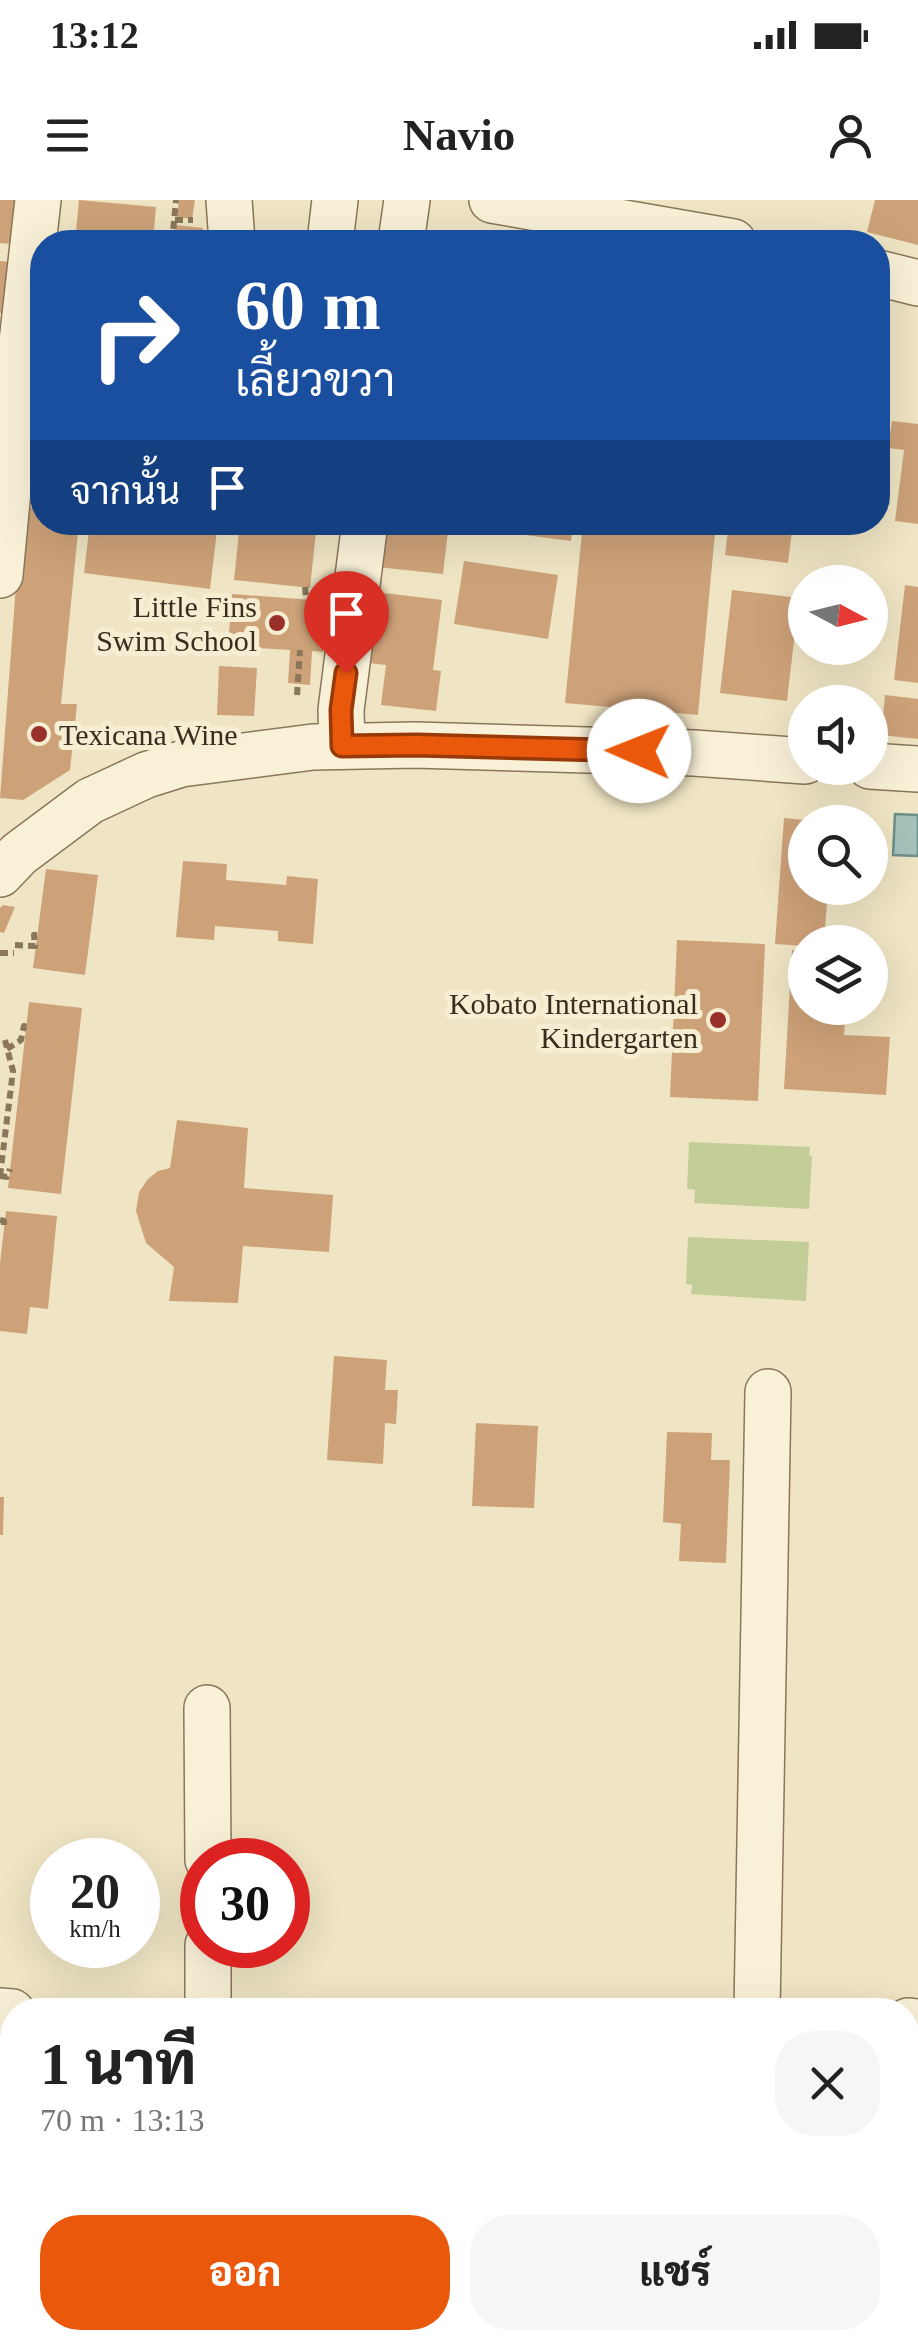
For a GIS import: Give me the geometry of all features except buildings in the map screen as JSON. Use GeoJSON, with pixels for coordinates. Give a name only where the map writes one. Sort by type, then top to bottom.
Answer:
{"type":"FeatureCollection","features":[{"type":"Feature","properties":{"kind":"street"},"geometry":{"type":"LineString","coordinates":[[32,230],[38,200]]}},
{"type":"Feature","properties":{"kind":"street"},"geometry":{"type":"LineString","coordinates":[[230,200],[231,230]]}},
{"type":"Feature","properties":{"kind":"street"},"geometry":{"type":"LineString","coordinates":[[332,230],[336,200]]}},
{"type":"Feature","properties":{"kind":"street"},"geometry":{"type":"LineString","coordinates":[[403,230],[407,200]]}},
{"type":"Feature","properties":{"kind":"street"},"geometry":{"type":"LineString","coordinates":[[492,200],[630,230]]}},
{"type":"Feature","properties":{"kind":"street"},"geometry":{"type":"LineString","coordinates":[[0,575],[11,341],[30,242]]}},
{"type":"Feature","properties":{"kind":"street"},"geometry":{"type":"LineString","coordinates":[[890,276],[918,284]]}},
{"type":"Feature","properties":{"kind":"street"},"geometry":{"type":"LineString","coordinates":[[342,746],[341,710],[363,535]]}},
{"type":"Feature","properties":{"kind":"street"},"geometry":{"type":"LineString","coordinates":[[4,860],[19,854],[90,801],[181,764],[342,746],[694,752],[788,760]]}},
{"type":"Feature","properties":{"kind":"street"},"geometry":{"type":"LineString","coordinates":[[888,768],[918,770]]}},
{"type":"Feature","properties":{"kind":"street"},"geometry":{"type":"LineString","coordinates":[[757,1998],[768,1392]]}},
{"type":"Feature","properties":{"kind":"street"},"geometry":{"type":"LineString","coordinates":[[208,1708],[208,1838]]}},
{"type":"Feature","properties":{"kind":"street"},"geometry":{"type":"LineString","coordinates":[[208,1968],[208,1998]]}},
{"type":"Feature","properties":{"kind":"path"},"geometry":{"type":"LineString","coordinates":[[173,230],[176,200]]}},
{"type":"Feature","properties":{"kind":"path"},"geometry":{"type":"LineString","coordinates":[[305,588],[306,599]]}},
{"type":"Feature","properties":{"kind":"path"},"geometry":{"type":"LineString","coordinates":[[297,696],[300,650]]}},
{"type":"Feature","properties":{"kind":"path"},"geometry":{"type":"LineString","coordinates":[[0,952],[34,946],[34,936],[38,935]]}},
{"type":"Feature","properties":{"kind":"path"},"geometry":{"type":"LineString","coordinates":[[10,1169],[7,1177],[0,1176],[17,1076],[2,1047],[21,1040],[26,1027]]}},
{"type":"Feature","properties":{"kind":"green space"},"geometry":{"type":"Polygon","coordinates":[[[689,1142],[810,1147],[809,1209],[694,1203],[695,1190],[687,1189],[689,1142]]]}},
{"type":"Feature","properties":{"kind":"green space"},"geometry":{"type":"Polygon","coordinates":[[[688,1237],[809,1242],[806,1301],[691,1294],[692,1285],[686,1284],[688,1237]]]}},
{"type":"Feature","properties":{"kind":"water"},"geometry":{"type":"Polygon","coordinates":[[[895,814],[918,815],[918,856],[893,855],[895,814]]]}},
{"type":"Feature","properties":{"kind":"place","name":"Little Fins Swim School"},"geometry":{"type":"Point","coordinates":[277,623]}},
{"type":"Feature","properties":{"kind":"place","name":"Texicana Wine"},"geometry":{"type":"Point","coordinates":[39,734]}},
{"type":"Feature","properties":{"kind":"place","name":"Kobato International Kindergarten"},"geometry":{"type":"Point","coordinates":[718,1020]}},
{"type":"Feature","properties":{"kind":"route"},"geometry":{"type":"LineString","coordinates":[[346,673],[342,746],[639,751]]}}]}
